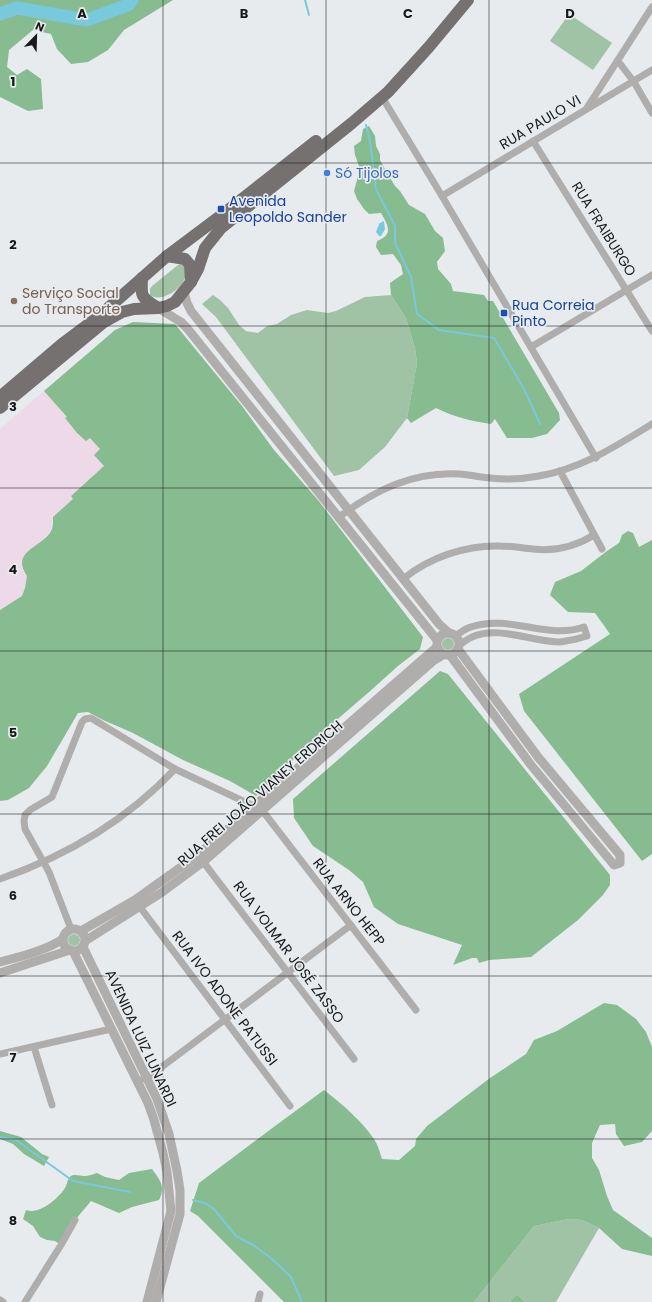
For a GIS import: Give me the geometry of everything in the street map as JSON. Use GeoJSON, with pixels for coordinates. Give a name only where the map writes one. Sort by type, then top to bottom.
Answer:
{"type":"FeatureCollection","features":[{"type":"Feature","properties":{"kind":"highway"},"geometry":{"type":"LineString","coordinates":[[0,397],[62,344],[98,317],[167,256],[223,214],[358,107],[378,89],[437,26],[457,0]]}},
{"type":"Feature","properties":{"kind":"highway"},"geometry":{"type":"LineString","coordinates":[[0,408],[104,322],[116,314],[134,309],[158,308],[175,302],[188,287],[205,248],[221,228],[352,123],[382,97],[428,48],[468,0]]}},
{"type":"Feature","properties":{"kind":"highway"},"geometry":{"type":"LineString","coordinates":[[167,256],[185,259],[188,262],[190,265],[188,287]]}},
{"type":"Feature","properties":{"kind":"highway"},"geometry":{"type":"LineString","coordinates":[[142,278],[141,293],[143,297],[158,308]]}},
{"type":"Feature","properties":{"kind":"street"},"geometry":{"type":"LineString","coordinates":[[585,110],[652,8]]}},
{"type":"Feature","properties":{"kind":"street"},"geometry":{"type":"LineString","coordinates":[[618,61],[634,82],[652,113]]}},
{"type":"Feature","properties":{"kind":"street","name":"RUA PAULO VI"},"geometry":{"type":"LineString","coordinates":[[442,196],[533,140],[634,82],[652,70]]}},
{"type":"Feature","properties":{"kind":"street"},"geometry":{"type":"LineString","coordinates":[[382,97],[596,458]]}},
{"type":"Feature","properties":{"kind":"street","name":"RUA FRAIBURGO"},"geometry":{"type":"LineString","coordinates":[[533,140],[652,331]]}},
{"type":"Feature","properties":{"kind":"street"},"geometry":{"type":"LineString","coordinates":[[531,347],[652,275]]}},
{"type":"Feature","properties":{"kind":"street"},"geometry":{"type":"LineString","coordinates":[[158,308],[181,322],[187,328],[339,517],[437,643],[438,650],[447,655],[531,765],[614,865],[620,863],[620,855],[538,757],[459,647],[457,638],[440,624],[403,579],[191,311],[187,303],[188,287]]}},
{"type":"Feature","properties":{"kind":"street"},"geometry":{"type":"LineString","coordinates":[[339,517],[354,506],[392,485],[424,476],[458,474],[515,479],[538,477],[560,472],[596,458],[652,424]]}},
{"type":"Feature","properties":{"kind":"street"},"geometry":{"type":"LineString","coordinates":[[560,472],[602,549]]}},
{"type":"Feature","properties":{"kind":"street"},"geometry":{"type":"LineString","coordinates":[[403,579],[415,570],[434,560],[466,550],[498,546],[555,550],[573,546],[594,535]]}},
{"type":"Feature","properties":{"kind":"street"},"geometry":{"type":"LineString","coordinates":[[437,643],[442,635],[452,634],[470,627],[486,624],[508,624],[560,632],[584,627],[587,636],[560,642],[512,634],[488,634],[472,637],[459,647],[454,654],[447,655]]}},
{"type":"Feature","properties":{"kind":"street","name":"RUA FREI JOÃO VIANEY ERDRICH"},"geometry":{"type":"LineString","coordinates":[[258,808],[437,643]]}},
{"type":"Feature","properties":{"kind":"street","name":"RUA FREI JOÃO VIANEY ERDRICH"},"geometry":{"type":"LineString","coordinates":[[84,944],[162,893],[258,808],[433,661],[447,655]]}},
{"type":"Feature","properties":{"kind":"street"},"geometry":{"type":"LineString","coordinates":[[72,929],[44,861],[25,829],[24,821],[25,815],[30,810],[52,797],[82,722],[85,719],[91,718],[176,769],[258,808]]}},
{"type":"Feature","properties":{"kind":"street"},"geometry":{"type":"LineString","coordinates":[[0,879],[80,844],[114,822],[146,798],[176,769]]}},
{"type":"Feature","properties":{"kind":"street","name":"RUA ARNO HEPP"},"geometry":{"type":"LineString","coordinates":[[258,808],[416,1010]]}},
{"type":"Feature","properties":{"kind":"street","name":"RUA FREI JOÃO VIANEY ERDRICH"},"geometry":{"type":"LineString","coordinates":[[81,931],[135,900],[167,878],[201,858]]}},
{"type":"Feature","properties":{"kind":"street","name":"RUA VOLMAR JOSÉ ZASSO"},"geometry":{"type":"LineString","coordinates":[[201,858],[354,1059]]}},
{"type":"Feature","properties":{"kind":"street","name":"RUA IVO ADONE PATUSSI"},"geometry":{"type":"LineString","coordinates":[[140,907],[290,1106]]}},
{"type":"Feature","properties":{"kind":"street"},"geometry":{"type":"LineString","coordinates":[[137,1082],[147,1078],[351,925]]}},
{"type":"Feature","properties":{"kind":"street"},"geometry":{"type":"LineString","coordinates":[[0,973],[71,951],[80,950],[84,944],[84,934],[81,931],[72,929],[65,933],[63,939],[64,946],[71,951]]}},
{"type":"Feature","properties":{"kind":"street"},"geometry":{"type":"LineString","coordinates":[[0,962],[57,943],[63,939]]}},
{"type":"Feature","properties":{"kind":"street","name":"AVENIDA LUIZ LUNARDI"},"geometry":{"type":"LineString","coordinates":[[84,944],[159,1105],[172,1145],[180,1190],[175,1212]]}},
{"type":"Feature","properties":{"kind":"street","name":"AVENIDA LUIZ LUNARDI"},"geometry":{"type":"LineString","coordinates":[[71,951],[148,1103],[159,1136],[175,1212]]}},
{"type":"Feature","properties":{"kind":"street"},"geometry":{"type":"LineString","coordinates":[[0,1054],[111,1029]]}},
{"type":"Feature","properties":{"kind":"street"},"geometry":{"type":"LineString","coordinates":[[34,1046],[52,1105]]}},
{"type":"Feature","properties":{"kind":"street"},"geometry":{"type":"LineString","coordinates":[[147,1302],[175,1212]]}},
{"type":"Feature","properties":{"kind":"street"},"geometry":{"type":"LineString","coordinates":[[156,1302],[175,1212]]}},
{"type":"Feature","properties":{"kind":"street"},"geometry":{"type":"LineString","coordinates":[[25,1302],[75,1220]]}},
{"type":"Feature","properties":{"kind":"street"},"geometry":{"type":"LineString","coordinates":[[258,1302],[260,1294]]}},
{"type":"Feature","properties":{"kind":"shaded area"},"geometry":{"type":"Polygon","coordinates":[[[44,391],[67,417],[65,418],[90,438],[100,449],[104,466],[71,496],[74,499],[53,517],[51,530],[41,542],[27,551],[22,569],[27,576],[22,596],[0,610],[0,429],[44,391]]]}},
{"type":"Feature","properties":{"kind":"green space"},"geometry":{"type":"Polygon","coordinates":[[[0,0],[173,0],[124,30],[108,50],[88,62],[71,64],[57,49],[51,34],[33,30],[9,50],[7,67],[17,75],[27,69],[41,79],[43,109],[28,111],[0,97],[0,0]]]}},
{"type":"Feature","properties":{"kind":"green space"},"geometry":{"type":"Polygon","coordinates":[[[569,14],[612,43],[593,70],[550,41],[569,14]]]}},
{"type":"Feature","properties":{"kind":"green space"},"geometry":{"type":"Polygon","coordinates":[[[369,126],[375,136],[376,146],[380,154],[380,160],[395,186],[409,205],[425,214],[435,231],[443,238],[445,251],[437,262],[438,269],[451,284],[453,291],[484,295],[488,301],[493,301],[559,413],[560,420],[547,434],[532,438],[507,438],[495,419],[491,424],[476,422],[436,408],[411,423],[407,418],[417,363],[415,348],[406,318],[391,295],[390,283],[403,274],[401,265],[393,254],[381,255],[376,247],[377,241],[382,239],[388,233],[386,222],[381,213],[369,214],[357,199],[354,191],[360,169],[355,155],[354,146],[361,141],[363,129],[369,126]]]}},
{"type":"Feature","properties":{"kind":"green space"},"geometry":{"type":"Polygon","coordinates":[[[181,264],[185,270],[185,276],[183,282],[178,288],[164,297],[150,295],[150,289],[152,286],[181,264]]]}},
{"type":"Feature","properties":{"kind":"green space"},"geometry":{"type":"Polygon","coordinates":[[[213,295],[228,308],[239,325],[246,331],[258,333],[267,326],[277,324],[291,315],[307,310],[328,313],[336,311],[365,297],[391,295],[406,318],[415,348],[417,363],[407,418],[385,447],[359,470],[334,476],[216,317],[202,304],[213,295]]]}},
{"type":"Feature","properties":{"kind":"green space"},"geometry":{"type":"Polygon","coordinates":[[[133,322],[175,324],[242,406],[274,450],[318,500],[423,637],[420,649],[398,666],[310,743],[256,796],[230,781],[183,760],[133,733],[88,712],[78,713],[47,766],[29,788],[8,800],[0,801],[0,610],[22,596],[27,576],[22,560],[25,554],[48,535],[52,529],[53,517],[73,499],[71,496],[104,466],[94,455],[100,449],[90,438],[86,441],[77,433],[65,418],[67,417],[44,391],[115,330],[133,322]]]}},
{"type":"Feature","properties":{"kind":"green space"},"geometry":{"type":"Polygon","coordinates":[[[628,531],[633,533],[639,547],[652,540],[652,854],[642,861],[524,711],[519,694],[610,634],[595,613],[568,612],[550,595],[555,582],[581,571],[619,543],[622,535],[628,531]]]}},
{"type":"Feature","properties":{"kind":"green space"},"geometry":{"type":"Polygon","coordinates":[[[450,638],[453,639],[453,649],[446,650],[443,649],[442,642],[443,639],[450,638]]]}},
{"type":"Feature","properties":{"kind":"green space"},"geometry":{"type":"Polygon","coordinates":[[[440,671],[448,674],[610,875],[610,885],[603,895],[578,920],[531,957],[489,960],[479,963],[477,958],[472,958],[453,965],[462,945],[398,924],[374,907],[363,882],[349,870],[313,846],[294,818],[293,799],[440,671]]]}},
{"type":"Feature","properties":{"kind":"green space"},"geometry":{"type":"Polygon","coordinates":[[[76,934],[79,935],[79,945],[72,946],[69,945],[68,938],[69,935],[76,934]]]}},
{"type":"Feature","properties":{"kind":"green space"},"geometry":{"type":"Polygon","coordinates":[[[604,1003],[617,1005],[636,1019],[646,1032],[652,1047],[652,1131],[642,1142],[624,1146],[616,1134],[615,1124],[600,1125],[592,1143],[592,1158],[599,1170],[613,1210],[652,1238],[652,1256],[622,1249],[599,1228],[582,1220],[569,1219],[534,1226],[474,1302],[284,1302],[198,1216],[190,1211],[199,1183],[324,1090],[357,1119],[369,1132],[379,1149],[382,1159],[399,1160],[415,1146],[416,1139],[427,1126],[490,1078],[526,1054],[534,1040],[557,1031],[604,1003]]]}},
{"type":"Feature","properties":{"kind":"green space"},"geometry":{"type":"Polygon","coordinates":[[[0,1131],[21,1137],[42,1154],[49,1157],[44,1166],[24,1154],[13,1144],[0,1139],[0,1131]]]}},
{"type":"Feature","properties":{"kind":"green space"},"geometry":{"type":"Polygon","coordinates":[[[152,1169],[160,1180],[162,1187],[159,1200],[132,1207],[119,1213],[91,1201],[75,1220],[61,1245],[55,1241],[40,1237],[33,1226],[23,1219],[26,1210],[37,1210],[53,1201],[66,1187],[69,1178],[73,1175],[86,1176],[97,1173],[105,1177],[119,1180],[129,1173],[152,1169]]]}},
{"type":"Feature","properties":{"kind":"green space"},"geometry":{"type":"Polygon","coordinates":[[[569,1219],[582,1220],[599,1228],[556,1302],[525,1302],[517,1294],[510,1302],[474,1302],[534,1226],[569,1219]]]}},
{"type":"Feature","properties":{"kind":"green space"},"geometry":{"type":"Polygon","coordinates":[[[517,1294],[525,1302],[510,1302],[517,1294]]]}},
{"type":"Feature","properties":{"kind":"water"},"geometry":{"type":"Polygon","coordinates":[[[383,221],[385,229],[381,236],[379,236],[376,232],[379,224],[383,221]]]}},
{"type":"Feature","properties":{"kind":"waterway"},"geometry":{"type":"LineString","coordinates":[[0,14],[17,8],[87,20],[128,5],[132,0]]}},
{"type":"Feature","properties":{"kind":"waterway"},"geometry":{"type":"LineString","coordinates":[[305,0],[309,15]]}},
{"type":"Feature","properties":{"kind":"waterway"},"geometry":{"type":"LineString","coordinates":[[366,125],[370,141],[376,189],[395,226],[395,243],[411,277],[417,314],[439,330],[494,338],[524,389],[540,424]]}},
{"type":"Feature","properties":{"kind":"waterway"},"geometry":{"type":"LineString","coordinates":[[0,1137],[16,1140],[73,1181],[130,1192]]}},
{"type":"Feature","properties":{"kind":"waterway"},"geometry":{"type":"LineString","coordinates":[[193,1200],[205,1203],[214,1209],[236,1236],[253,1245],[271,1258],[291,1277],[302,1302]]}},
{"type":"Feature","properties":{"kind":"place","name":"Só Tijolos"},"geometry":{"type":"Point","coordinates":[327,173]}},
{"type":"Feature","properties":{"kind":"place","name":"Avenida Leopoldo Sander"},"geometry":{"type":"Point","coordinates":[221,209]}},
{"type":"Feature","properties":{"kind":"place","name":"Serviço Social do Transporte"},"geometry":{"type":"Point","coordinates":[14,301]}},
{"type":"Feature","properties":{"kind":"place","name":"Rua Correia Pinto"},"geometry":{"type":"Point","coordinates":[504,313]}}]}
